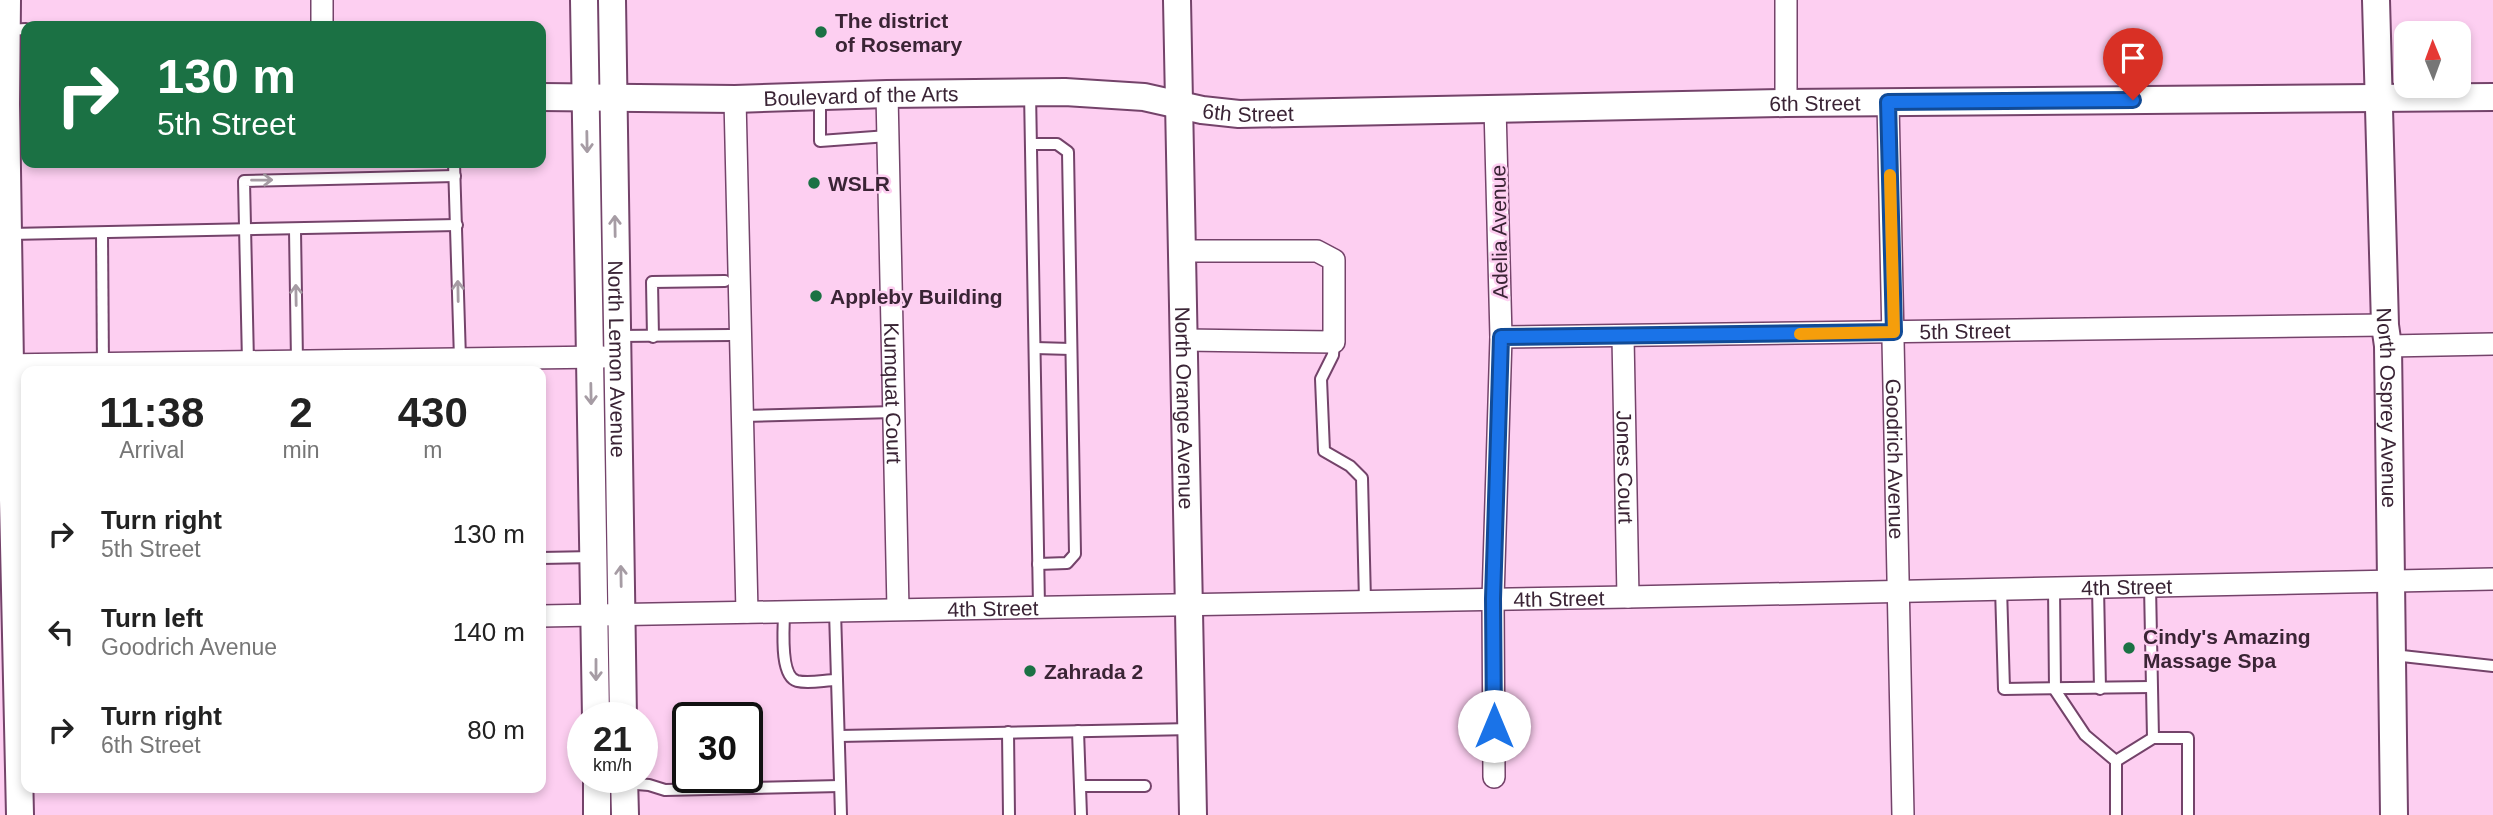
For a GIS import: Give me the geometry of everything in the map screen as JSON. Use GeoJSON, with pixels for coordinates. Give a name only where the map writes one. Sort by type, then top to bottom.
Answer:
{"type":"FeatureCollection","features":[{"type":"Feature","properties":{"kind":"street"},"geometry":{"type":"LineString","coordinates":[[7,0],[16,30],[5,234],[5,365],[13,490],[20,546],[13,622],[14,751],[20,815]]}},
{"type":"Feature","properties":{"kind":"street"},"geometry":{"type":"LineString","coordinates":[[322,0],[323,21]]}},
{"type":"Feature","properties":{"kind":"street"},"geometry":{"type":"LineString","coordinates":[[584,0],[595,556],[608,615],[598,702]]}},
{"type":"Feature","properties":{"kind":"street","name":"North Lemon Avenue"},"geometry":{"type":"LineString","coordinates":[[612,0],[617,346],[608,615],[621,702]]}},
{"type":"Feature","properties":{"kind":"street","name":"North Orange Avenue"},"geometry":{"type":"LineString","coordinates":[[1177,0],[1193,815]]}},
{"type":"Feature","properties":{"kind":"street"},"geometry":{"type":"LineString","coordinates":[[1786,0],[1786,103]]}},
{"type":"Feature","properties":{"kind":"street","name":"North Osprey Avenue"},"geometry":{"type":"LineString","coordinates":[[2376,0],[2393,582],[2394,815]]}},
{"type":"Feature","properties":{"kind":"street","name":"Boulevard of the Arts"},"geometry":{"type":"LineString","coordinates":[[546,97],[735,99],[1030,92],[1130,95],[1179,105]]}},
{"type":"Feature","properties":{"kind":"street","name":"Kumquat Court"},"geometry":{"type":"LineString","coordinates":[[887,94],[898,609]]}},
{"type":"Feature","properties":{"kind":"street","name":"6th Street"},"geometry":{"type":"LineString","coordinates":[[1179,105],[1239,114],[1786,103],[2493,97]]}},
{"type":"Feature","properties":{"kind":"street"},"geometry":{"type":"LineString","coordinates":[[735,99],[747,612]]}},
{"type":"Feature","properties":{"kind":"street","name":"Goodrich Avenue"},"geometry":{"type":"LineString","coordinates":[[1888,102],[1903,815]]}},
{"type":"Feature","properties":{"kind":"street","name":"Adelia Avenue"},"geometry":{"type":"LineString","coordinates":[[1494,777],[1493,599],[1501,337],[1495,107]]}},
{"type":"Feature","properties":{"kind":"street"},"geometry":{"type":"LineString","coordinates":[[1183,251],[1317,251],[1334,260],[1334,342],[1185,340]]}},
{"type":"Feature","properties":{"kind":"street","name":"5th Street"},"geometry":{"type":"LineString","coordinates":[[1501,337],[1894,332],[2387,336],[2493,345]]}},
{"type":"Feature","properties":{"kind":"street","name":"Jones Court"},"geometry":{"type":"LineString","coordinates":[[1623,337],[1628,597]]}},
{"type":"Feature","properties":{"kind":"street"},"geometry":{"type":"LineString","coordinates":[[206,366],[297,361],[339,366],[371,366],[591,357],[617,346]]}},
{"type":"Feature","properties":{"kind":"street"},"geometry":{"type":"LineString","coordinates":[[5,365],[38,366]]}},
{"type":"Feature","properties":{"kind":"street","name":"4th Street"},"geometry":{"type":"LineString","coordinates":[[546,616],[2493,579]]}},
{"type":"Feature","properties":{"kind":"street"},"geometry":{"type":"LineString","coordinates":[[597,793],[597,815]]}},
{"type":"Feature","properties":{"kind":"street"},"geometry":{"type":"LineString","coordinates":[[624,793],[625,815]]}},
{"type":"Feature","properties":{"kind":"lane"},"geometry":{"type":"LineString","coordinates":[[1030,92],[1039,606]]}},
{"type":"Feature","properties":{"kind":"lane"},"geometry":{"type":"LineString","coordinates":[[820,95],[820,141],[888,136]]}},
{"type":"Feature","properties":{"kind":"lane"},"geometry":{"type":"LineString","coordinates":[[1031,144],[1057,144],[1068,152],[1075,554],[1067,564],[1038,564]]}},
{"type":"Feature","properties":{"kind":"lane"},"geometry":{"type":"LineString","coordinates":[[452,363],[457,225],[454,168]]}},
{"type":"Feature","properties":{"kind":"lane"},"geometry":{"type":"LineString","coordinates":[[248,362],[244,181],[455,176]]}},
{"type":"Feature","properties":{"kind":"lane"},"geometry":{"type":"LineString","coordinates":[[5,234],[457,225]]}},
{"type":"Feature","properties":{"kind":"lane"},"geometry":{"type":"LineString","coordinates":[[295,230],[297,361]]}},
{"type":"Feature","properties":{"kind":"lane"},"geometry":{"type":"LineString","coordinates":[[102,234],[103,366]]}},
{"type":"Feature","properties":{"kind":"lane"},"geometry":{"type":"LineString","coordinates":[[653,337],[652,282],[725,281]]}},
{"type":"Feature","properties":{"kind":"lane"},"geometry":{"type":"LineString","coordinates":[[617,346],[653,337],[731,334]]}},
{"type":"Feature","properties":{"kind":"lane"},"geometry":{"type":"LineString","coordinates":[[1334,342],[1333,355],[1321,379],[1324,451],[1350,466],[1362,478],[1365,601]]}},
{"type":"Feature","properties":{"kind":"lane"},"geometry":{"type":"LineString","coordinates":[[1035,348],[1071,348]]}},
{"type":"Feature","properties":{"kind":"lane"},"geometry":{"type":"LineString","coordinates":[[743,416],[894,412]]}},
{"type":"Feature","properties":{"kind":"lane"},"geometry":{"type":"LineString","coordinates":[[546,558],[595,556]]}},
{"type":"Feature","properties":{"kind":"lane"},"geometry":{"type":"LineString","coordinates":[[2150,586],[2152,738]]}},
{"type":"Feature","properties":{"kind":"lane"},"geometry":{"type":"LineString","coordinates":[[2054,587],[2055,690],[2085,735],[2116,761]]}},
{"type":"Feature","properties":{"kind":"lane"},"geometry":{"type":"LineString","coordinates":[[2098,587],[2100,688]]}},
{"type":"Feature","properties":{"kind":"lane"},"geometry":{"type":"LineString","coordinates":[[2001,588],[2004,689],[2151,687]]}},
{"type":"Feature","properties":{"kind":"lane"},"geometry":{"type":"LineString","coordinates":[[835,611],[841,815]]}},
{"type":"Feature","properties":{"kind":"lane"},"geometry":{"type":"LineString","coordinates":[[784,612],[785,664],[789,675],[796,680],[837,680]]}},
{"type":"Feature","properties":{"kind":"lane"},"geometry":{"type":"LineString","coordinates":[[2393,655],[2493,666]]}},
{"type":"Feature","properties":{"kind":"lane"},"geometry":{"type":"LineString","coordinates":[[839,736],[1192,729]]}},
{"type":"Feature","properties":{"kind":"lane"},"geometry":{"type":"LineString","coordinates":[[1078,731],[1080,815]]}},
{"type":"Feature","properties":{"kind":"lane"},"geometry":{"type":"LineString","coordinates":[[1008,732],[1010,815]]}},
{"type":"Feature","properties":{"kind":"lane"},"geometry":{"type":"LineString","coordinates":[[2116,761],[2152,738],[2188,738],[2188,815]]}},
{"type":"Feature","properties":{"kind":"lane"},"geometry":{"type":"LineString","coordinates":[[2116,761],[2116,815]]}},
{"type":"Feature","properties":{"kind":"lane"},"geometry":{"type":"LineString","coordinates":[[658,788],[665,790],[840,786]]}},
{"type":"Feature","properties":{"kind":"lane"},"geometry":{"type":"LineString","coordinates":[[1080,786],[1145,786]]}},
{"type":"Feature","properties":{"kind":"slow traffic"},"geometry":{"type":"LineString","coordinates":[[1800,334],[1894,332],[1890,175]]}},
{"type":"Feature","properties":{"kind":"place","name":"The district of Rosemary"},"geometry":{"type":"Point","coordinates":[821,32]}},
{"type":"Feature","properties":{"kind":"place","name":"WSLR"},"geometry":{"type":"Point","coordinates":[814,183]}},
{"type":"Feature","properties":{"kind":"place","name":"Appleby Building"},"geometry":{"type":"Point","coordinates":[816,296]}},
{"type":"Feature","properties":{"kind":"place","name":"Cindy's Amazing Massage Spa"},"geometry":{"type":"Point","coordinates":[2129,648]}},
{"type":"Feature","properties":{"kind":"place","name":"Zahrada 2"},"geometry":{"type":"Point","coordinates":[1030,671]}},
{"type":"Feature","properties":{"kind":"route"},"geometry":{"type":"LineString","coordinates":[[1494,726],[1493,599],[1501,337],[1894,332],[1888,102],[2133,100]]}}]}
